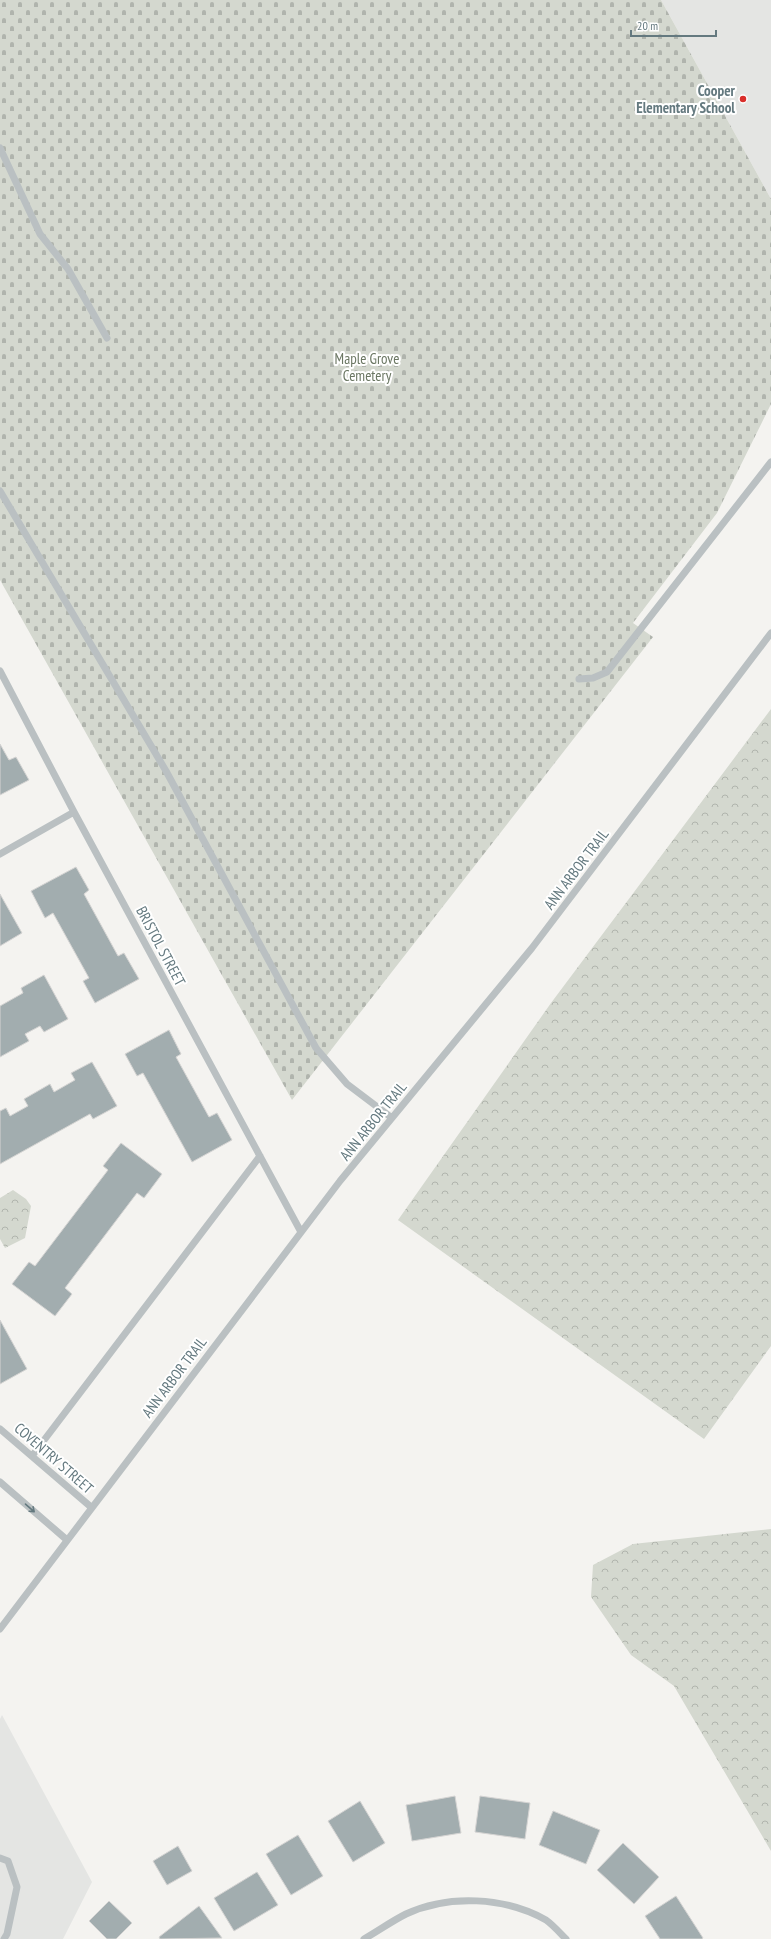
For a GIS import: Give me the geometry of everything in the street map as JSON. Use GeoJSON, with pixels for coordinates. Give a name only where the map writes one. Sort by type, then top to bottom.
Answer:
{"type":"FeatureCollection","features":[{"type":"Feature","properties":{"kind":"street"},"geometry":{"type":"LineString","coordinates":[[0,148],[40,234],[68,269],[107,338]]}},
{"type":"Feature","properties":{"kind":"street"},"geometry":{"type":"LineString","coordinates":[[579,679],[593,678],[607,672],[771,462]]}},
{"type":"Feature","properties":{"kind":"street"},"geometry":{"type":"LineString","coordinates":[[0,491],[166,770],[286,997],[316,1048],[347,1084],[392,1118]]}},
{"type":"Feature","properties":{"kind":"street","name":"ANN ARBOR TRAIL"},"geometry":{"type":"LineString","coordinates":[[0,1629],[301,1232],[392,1118],[532,948],[771,633]]}},
{"type":"Feature","properties":{"kind":"street","name":"BRISTOL STREET"},"geometry":{"type":"LineString","coordinates":[[0,671],[74,812],[301,1232]]}},
{"type":"Feature","properties":{"kind":"street"},"geometry":{"type":"LineString","coordinates":[[0,854],[74,812]]}},
{"type":"Feature","properties":{"kind":"street"},"geometry":{"type":"LineString","coordinates":[[32,1456],[260,1156]]}},
{"type":"Feature","properties":{"kind":"street","name":"COVENTRY STREET"},"geometry":{"type":"LineString","coordinates":[[0,1429],[91,1507]]}},
{"type":"Feature","properties":{"kind":"street"},"geometry":{"type":"LineString","coordinates":[[0,1482],[67,1540]]}},
{"type":"Feature","properties":{"kind":"street"},"geometry":{"type":"LineString","coordinates":[[0,1858],[8,1861],[17,1887],[7,1934],[4,1939]]}},
{"type":"Feature","properties":{"kind":"street"},"geometry":{"type":"LineString","coordinates":[[364,1939],[407,1914],[433,1905],[453,1902],[481,1901],[502,1904],[528,1912],[547,1921],[566,1939]]}},
{"type":"Feature","properties":{"kind":"shaded area","name":"Cooper Elementary School"},"geometry":{"type":"Polygon","coordinates":[[[661,0],[771,0],[771,199],[661,0]]]}},
{"type":"Feature","properties":{"kind":"shaded area"},"geometry":{"type":"Polygon","coordinates":[[[2,1715],[92,1882],[63,1939],[0,1939],[0,1719],[2,1715]]]}},
{"type":"Feature","properties":{"kind":"green space","name":"Maple Grove Cemetery"},"geometry":{"type":"Polygon","coordinates":[[[0,0],[661,0],[771,199],[771,404],[717,513],[633,623],[653,637],[292,1100],[0,580],[0,0]]]}},
{"type":"Feature","properties":{"kind":"green space"},"geometry":{"type":"Polygon","coordinates":[[[771,709],[771,1346],[704,1439],[398,1220],[551,1003],[771,709]]]}},
{"type":"Feature","properties":{"kind":"green space"},"geometry":{"type":"Polygon","coordinates":[[[13,1190],[26,1199],[31,1206],[25,1238],[5,1248],[0,1239],[0,1198],[13,1190]]]}},
{"type":"Feature","properties":{"kind":"green space"},"geometry":{"type":"Polygon","coordinates":[[[771,1529],[771,1851],[674,1686],[631,1655],[591,1597],[593,1565],[633,1544],[771,1529]]]}},
{"type":"Feature","properties":{"kind":"building"},"geometry":{"type":"Polygon","coordinates":[[[0,744],[9,760],[16,757],[29,780],[0,795],[0,744]]]}},
{"type":"Feature","properties":{"kind":"building"},"geometry":{"type":"Polygon","coordinates":[[[76,867],[89,890],[84,894],[118,956],[124,953],[139,979],[95,1003],[83,981],[89,978],[53,913],[45,918],[31,891],[76,867]]]}},
{"type":"Feature","properties":{"kind":"building"},"geometry":{"type":"Polygon","coordinates":[[[0,894],[22,933],[0,946],[0,894]]]}},
{"type":"Feature","properties":{"kind":"building"},"geometry":{"type":"Polygon","coordinates":[[[44,975],[68,1019],[44,1032],[40,1026],[25,1034],[29,1041],[0,1057],[0,1006],[23,993],[21,988],[44,975]]]}},
{"type":"Feature","properties":{"kind":"building"},"geometry":{"type":"Polygon","coordinates":[[[169,1030],[181,1054],[176,1057],[209,1117],[217,1113],[232,1140],[192,1162],[143,1073],[137,1076],[125,1054],[169,1030]]]}},
{"type":"Feature","properties":{"kind":"building"},"geometry":{"type":"Polygon","coordinates":[[[92,1062],[117,1106],[93,1119],[90,1114],[0,1164],[0,1111],[6,1108],[10,1116],[28,1106],[24,1099],[50,1084],[54,1092],[75,1080],[71,1073],[92,1062]]]}},
{"type":"Feature","properties":{"kind":"building"},"geometry":{"type":"Polygon","coordinates":[[[121,1143],[162,1174],[144,1198],[137,1193],[65,1288],[72,1294],[55,1316],[12,1284],[29,1262],[35,1266],[108,1170],[103,1166],[121,1143]]]}},
{"type":"Feature","properties":{"kind":"building"},"geometry":{"type":"Polygon","coordinates":[[[0,1320],[27,1369],[0,1384],[0,1320]]]}},
{"type":"Feature","properties":{"kind":"building"},"geometry":{"type":"Polygon","coordinates":[[[455,1796],[461,1833],[412,1841],[406,1805],[455,1796]]]}},
{"type":"Feature","properties":{"kind":"building"},"geometry":{"type":"Polygon","coordinates":[[[480,1796],[530,1803],[525,1839],[475,1832],[480,1796]]]}},
{"type":"Feature","properties":{"kind":"building"},"geometry":{"type":"Polygon","coordinates":[[[360,1801],[385,1843],[353,1862],[328,1821],[360,1801]]]}},
{"type":"Feature","properties":{"kind":"building"},"geometry":{"type":"Polygon","coordinates":[[[553,1811],[600,1830],[586,1864],[539,1845],[553,1811]]]}},
{"type":"Feature","properties":{"kind":"building"},"geometry":{"type":"Polygon","coordinates":[[[298,1835],[323,1876],[291,1895],[266,1854],[298,1835]]]}},
{"type":"Feature","properties":{"kind":"building"},"geometry":{"type":"Polygon","coordinates":[[[623,1843],[659,1877],[634,1904],[597,1870],[623,1843]]]}},
{"type":"Feature","properties":{"kind":"building"},"geometry":{"type":"Polygon","coordinates":[[[178,1846],[192,1871],[167,1885],[153,1861],[178,1846]]]}},
{"type":"Feature","properties":{"kind":"building"},"geometry":{"type":"Polygon","coordinates":[[[257,1872],[278,1905],[234,1931],[214,1898],[257,1872]]]}},
{"type":"Feature","properties":{"kind":"building"},"geometry":{"type":"Polygon","coordinates":[[[676,1896],[703,1938],[702,1939],[660,1939],[645,1916],[676,1896]]]}},
{"type":"Feature","properties":{"kind":"building"},"geometry":{"type":"Polygon","coordinates":[[[109,1901],[132,1923],[116,1939],[107,1939],[89,1921],[109,1901]]]}},
{"type":"Feature","properties":{"kind":"building"},"geometry":{"type":"Polygon","coordinates":[[[199,1906],[222,1938],[160,1939],[159,1937],[199,1906]]]}},
{"type":"Feature","properties":{"kind":"place","name":"Cooper Elementary School"},"geometry":{"type":"Point","coordinates":[743,99]}}]}
